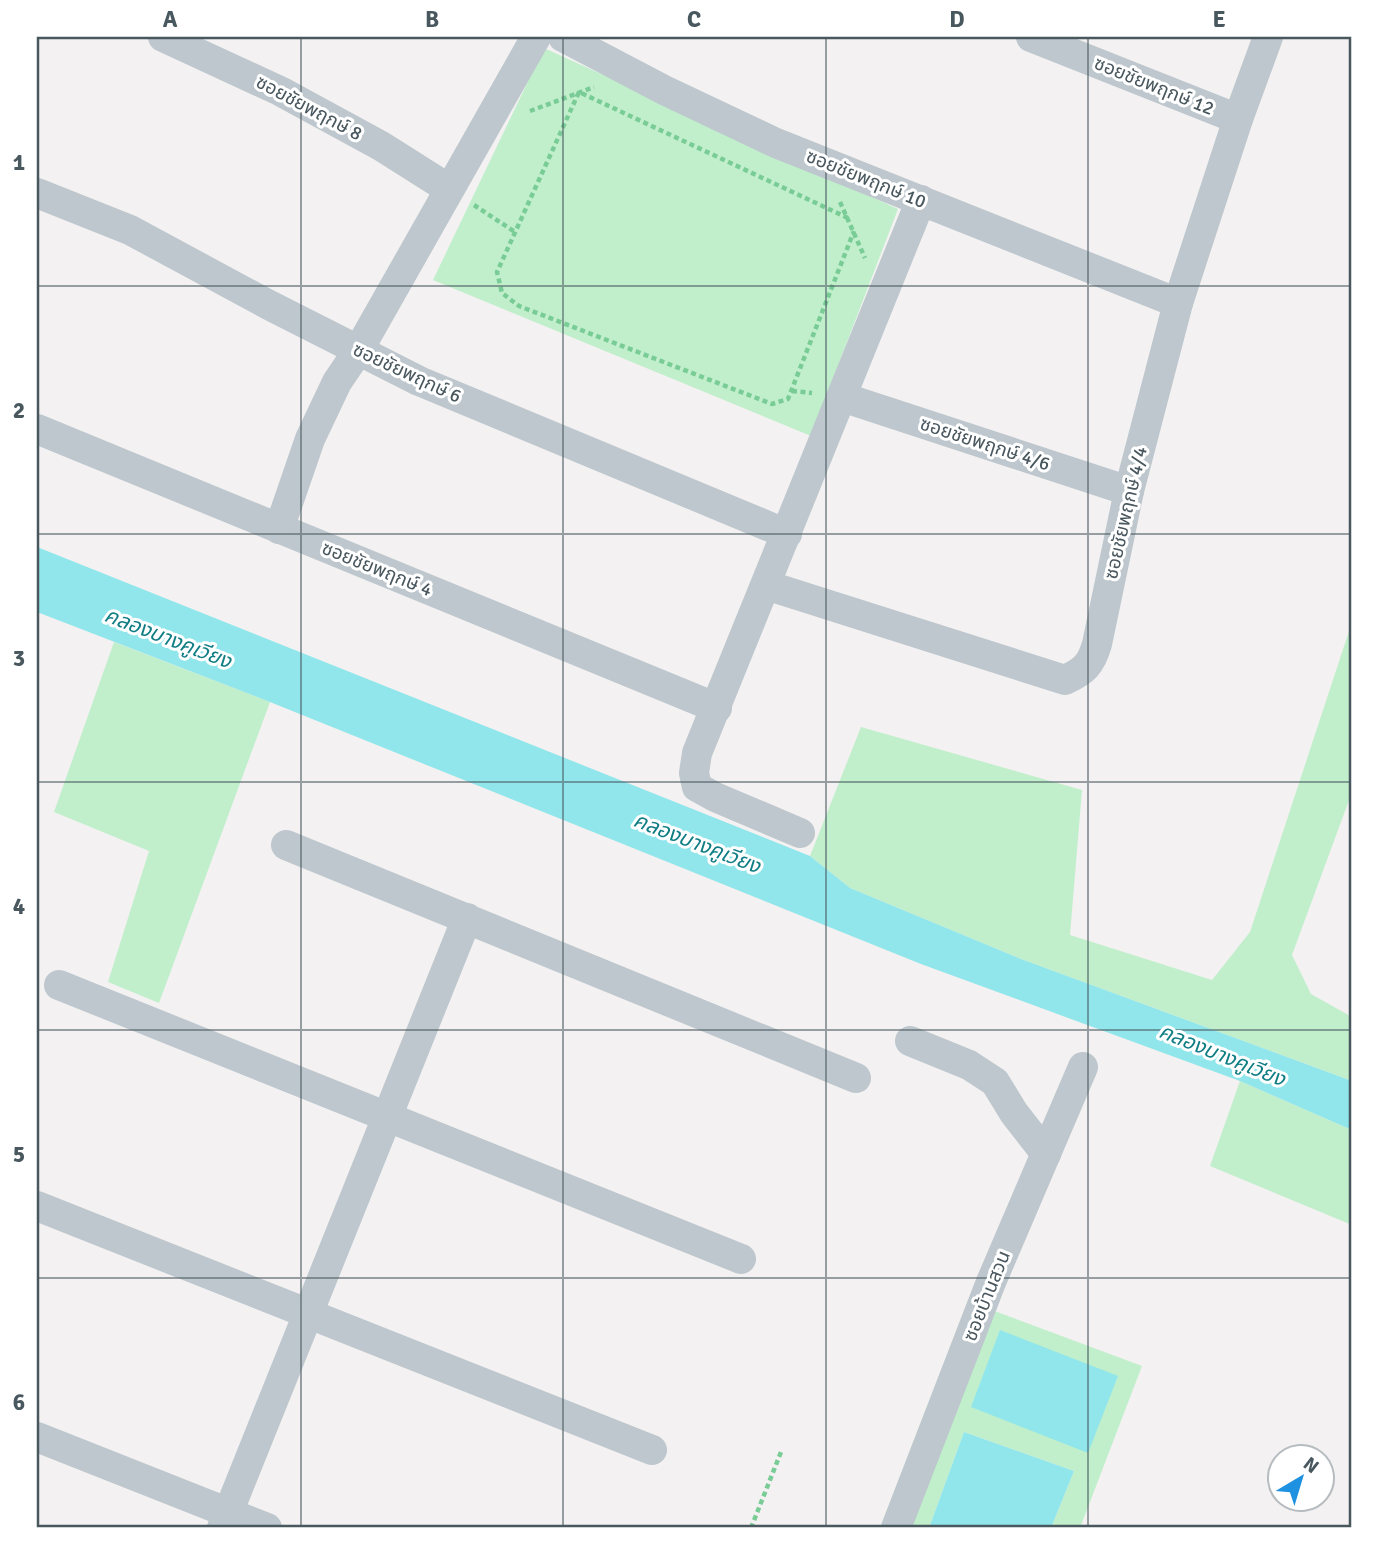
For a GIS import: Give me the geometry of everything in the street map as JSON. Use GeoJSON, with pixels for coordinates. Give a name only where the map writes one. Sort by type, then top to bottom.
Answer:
{"type":"FeatureCollection","features":[{"type":"Feature","properties":{"kind":"street","name":"ซอยชัยพฤกษ์ 8"},"geometry":{"type":"LineString","coordinates":[[163,37],[280,91],[381,146],[449,189]]}},
{"type":"Feature","properties":{"kind":"street"},"geometry":{"type":"LineString","coordinates":[[279,529],[310,439],[337,382],[358,351],[536,37]]}},
{"type":"Feature","properties":{"kind":"street","name":"ซอยชัยพฤกษ์ 10"},"geometry":{"type":"LineString","coordinates":[[563,37],[776,143],[1178,303]]}},
{"type":"Feature","properties":{"kind":"street","name":"ซอยชัยพฤกษ์ 12"},"geometry":{"type":"LineString","coordinates":[[1031,37],[1238,119]]}},
{"type":"Feature","properties":{"kind":"street","name":"ซอยชัยพฤกษ์ 4/4"},"geometry":{"type":"LineString","coordinates":[[766,585],[1065,680],[1080,673],[1092,660],[1129,491],[1178,303],[1238,119],[1268,37]]}},
{"type":"Feature","properties":{"kind":"street","name":"ซอยชัยพฤกษ์ 6"},"geometry":{"type":"LineString","coordinates":[[37,192],[130,230],[269,305],[419,381],[787,534]]}},
{"type":"Feature","properties":{"kind":"street"},"geometry":{"type":"LineString","coordinates":[[800,833],[697,787],[694,773],[697,753],[921,200]]}},
{"type":"Feature","properties":{"kind":"street","name":"ซอยชัยพฤกษ์ 4/6"},"geometry":{"type":"LineString","coordinates":[[842,397],[1129,491]]}},
{"type":"Feature","properties":{"kind":"street","name":"ซอยชัยพฤกษ์ 4"},"geometry":{"type":"LineString","coordinates":[[37,429],[717,708]]}},
{"type":"Feature","properties":{"kind":"street"},"geometry":{"type":"LineString","coordinates":[[286,845],[856,1078]]}},
{"type":"Feature","properties":{"kind":"street"},"geometry":{"type":"LineString","coordinates":[[225,1520],[467,918]]}},
{"type":"Feature","properties":{"kind":"street"},"geometry":{"type":"LineString","coordinates":[[59,985],[741,1259]]}},
{"type":"Feature","properties":{"kind":"street"},"geometry":{"type":"LineString","coordinates":[[910,1041],[969,1065],[995,1082],[1014,1113],[1046,1154]]}},
{"type":"Feature","properties":{"kind":"street","name":"ซอยบ้านสวน"},"geometry":{"type":"LineString","coordinates":[[897,1528],[991,1282],[1083,1067]]}},
{"type":"Feature","properties":{"kind":"street"},"geometry":{"type":"LineString","coordinates":[[37,1206],[652,1450]]}},
{"type":"Feature","properties":{"kind":"street"},"geometry":{"type":"LineString","coordinates":[[37,1437],[225,1520],[267,1528]]}},
{"type":"Feature","properties":{"kind":"path"},"geometry":{"type":"LineString","coordinates":[[484,129],[634,74]]}},
{"type":"Feature","properties":{"kind":"path"},"geometry":{"type":"LineString","coordinates":[[579,92],[848,218]]}},
{"type":"Feature","properties":{"kind":"path"},"geometry":{"type":"LineString","coordinates":[[579,92],[497,272],[502,293],[519,306],[772,404],[788,399],[854,231]]}},
{"type":"Feature","properties":{"kind":"path"},"geometry":{"type":"LineString","coordinates":[[819,160],[854,231],[881,300]]}},
{"type":"Feature","properties":{"kind":"path"},"geometry":{"type":"LineString","coordinates":[[449,189],[515,232]]}},
{"type":"Feature","properties":{"kind":"path"},"geometry":{"type":"LineString","coordinates":[[751,1528],[781,1452]]}},
{"type":"Feature","properties":{"kind":"green space"},"geometry":{"type":"Polygon","coordinates":[[[544,48],[898,209],[811,436],[433,280],[544,48]]]}},
{"type":"Feature","properties":{"kind":"green space"},"geometry":{"type":"Polygon","coordinates":[[[1352,622],[1352,792],[1292,955],[1311,994],[1352,1017],[1352,1081],[1021,959],[850,888],[810,856],[861,727],[1082,790],[1070,935],[1212,980],[1250,932],[1352,622]]]}},
{"type":"Feature","properties":{"kind":"green space"},"geometry":{"type":"Polygon","coordinates":[[[114,642],[270,702],[159,1003],[108,982],[149,851],[54,812],[114,642]]]}},
{"type":"Feature","properties":{"kind":"green space"},"geometry":{"type":"Polygon","coordinates":[[[1240,1081],[1352,1130],[1352,1225],[1210,1166],[1240,1081]]]}},
{"type":"Feature","properties":{"kind":"green space"},"geometry":{"type":"Polygon","coordinates":[[[968,1301],[1142,1366],[1080,1528],[1051,1528],[1074,1471],[964,1432],[929,1528],[880,1528],[968,1301]]]}},
{"type":"Feature","properties":{"kind":"water","name":"คลองบางคูเวียง"},"geometry":{"type":"Polygon","coordinates":[[[37,547],[810,856],[850,888],[1021,959],[1352,1081],[1352,1130],[1240,1081],[921,964],[270,702],[37,612],[37,547]]]}},
{"type":"Feature","properties":{"kind":"water"},"geometry":{"type":"Polygon","coordinates":[[[1000,1330],[1118,1376],[1088,1453],[971,1407],[1000,1330]]]}},
{"type":"Feature","properties":{"kind":"water"},"geometry":{"type":"Polygon","coordinates":[[[964,1432],[1074,1471],[1051,1528],[929,1528],[964,1432]]]}}]}
